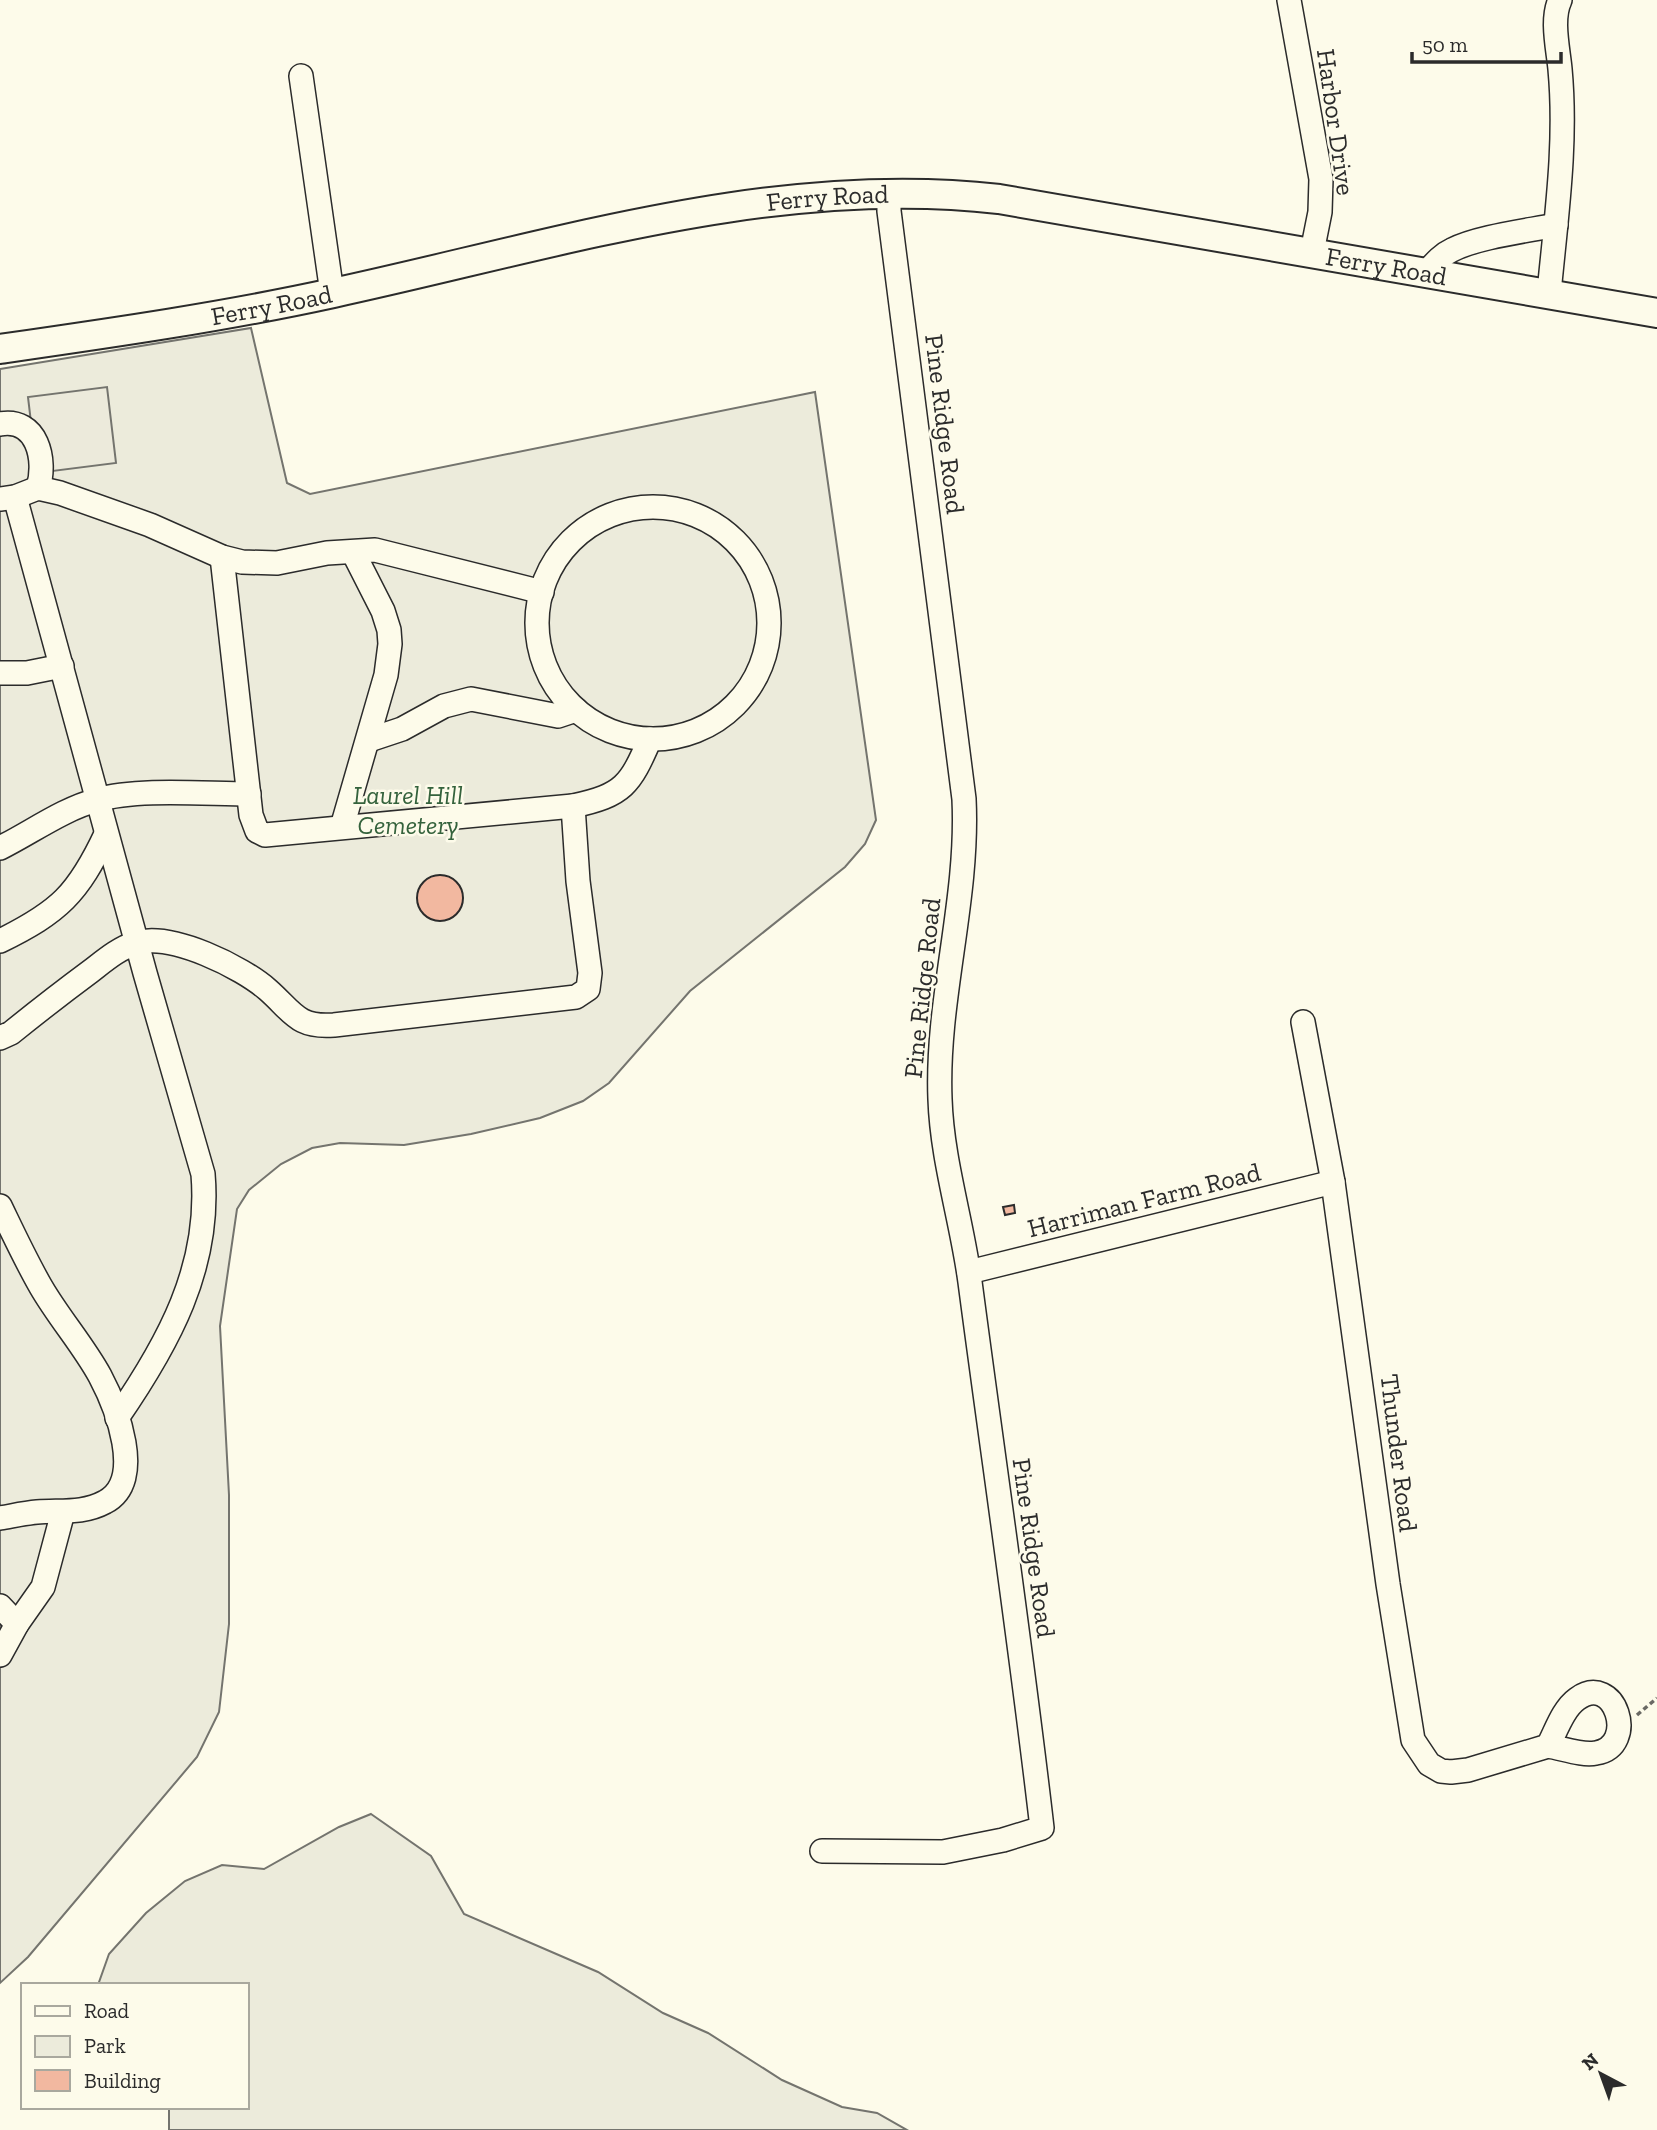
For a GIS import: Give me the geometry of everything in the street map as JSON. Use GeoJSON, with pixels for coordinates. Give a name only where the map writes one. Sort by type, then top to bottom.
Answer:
{"type":"FeatureCollection","features":[{"type":"Feature","properties":{"kind":"main road","name":"Ferry Road"},"geometry":{"type":"LineString","coordinates":[[0,349],[190,320],[332,293],[596,233],[677,218],[809,198],[889,193],[999,199],[1657,313]]}},
{"type":"Feature","properties":{"kind":"street","name":"Harbor Drive"},"geometry":{"type":"LineString","coordinates":[[1289,0],[1321,179],[1320,212],[1312,252]]}},
{"type":"Feature","properties":{"kind":"street"},"geometry":{"type":"LineString","coordinates":[[1549,293],[1562,156],[1561,80],[1555,13],[1560,0]]}},
{"type":"Feature","properties":{"kind":"street"},"geometry":{"type":"LineString","coordinates":[[301,76],[332,293]]}},
{"type":"Feature","properties":{"kind":"street","name":"Pine Ridge Road"},"geometry":{"type":"LineString","coordinates":[[822,1851],[943,1852],[1003,1840],[1042,1828],[969,1272],[943,1132],[940,1101],[940,1045],[965,842],[964,799],[889,211],[889,193]]}},
{"type":"Feature","properties":{"kind":"street"},"geometry":{"type":"LineString","coordinates":[[1427,272],[1453,249],[1482,240],[1556,225]]}},
{"type":"Feature","properties":{"kind":"street"},"geometry":{"type":"LineString","coordinates":[[0,424],[20,425],[30,432],[38,444],[42,475],[38,488]]}},
{"type":"Feature","properties":{"kind":"street"},"geometry":{"type":"LineString","coordinates":[[117,1418],[162,1347],[186,1299],[204,1208],[201,1164],[181,1104],[62,666],[8,498],[38,488],[60,493],[242,562],[277,563],[327,553],[375,550],[392,552],[542,592]]}},
{"type":"Feature","properties":{"kind":"street"},"geometry":{"type":"LineString","coordinates":[[657,507],[694,514],[726,533],[751,560],[766,594],[769,631],[763,659],[752,684],[727,712],[712,723],[677,737],[650,739],[622,735],[604,729],[576,710],[561,694],[544,661],[537,624],[542,592],[550,570],[560,554],[579,534],[603,519],[638,508],[657,507]]}},
{"type":"Feature","properties":{"kind":"street"},"geometry":{"type":"LineString","coordinates":[[342,827],[369,740],[389,655],[389,630],[383,611],[353,551]]}},
{"type":"Feature","properties":{"kind":"street"},"geometry":{"type":"LineString","coordinates":[[222,556],[253,825],[265,835],[573,806],[594,801],[622,788],[637,770],[650,739]]}},
{"type":"Feature","properties":{"kind":"street"},"geometry":{"type":"LineString","coordinates":[[0,673],[27,673],[62,666]]}},
{"type":"Feature","properties":{"kind":"street"},"geometry":{"type":"LineString","coordinates":[[369,740],[402,729],[444,706],[471,699],[558,716],[576,710]]}},
{"type":"Feature","properties":{"kind":"street"},"geometry":{"type":"LineString","coordinates":[[0,848],[80,805],[98,799],[134,794],[249,794]]}},
{"type":"Feature","properties":{"kind":"street"},"geometry":{"type":"LineString","coordinates":[[0,1038],[11,1033],[104,962],[137,943],[148,941],[179,946],[227,962],[267,989],[299,1020],[310,1025],[334,1025],[576,997],[588,989],[590,973],[578,881],[573,806]]}},
{"type":"Feature","properties":{"kind":"street"},"geometry":{"type":"LineString","coordinates":[[0,941],[38,922],[66,899],[88,871],[106,834]]}},
{"type":"Feature","properties":{"kind":"street","name":"Thunder Road"},"geometry":{"type":"LineString","coordinates":[[1303,1022],[1333,1182],[1388,1584],[1413,1740],[1429,1765],[1451,1772],[1468,1770],[1548,1746]]}},
{"type":"Feature","properties":{"kind":"street","name":"Harriman Farm Road"},"geometry":{"type":"LineString","coordinates":[[969,1272],[1333,1182]]}},
{"type":"Feature","properties":{"kind":"street"},"geometry":{"type":"LineString","coordinates":[[0,1206],[41,1287],[101,1378],[124,1443],[126,1470],[122,1486],[105,1502],[82,1510],[37,1512],[0,1518]]}},
{"type":"Feature","properties":{"kind":"street"},"geometry":{"type":"LineString","coordinates":[[0,1656],[43,1587],[63,1512]]}},
{"type":"Feature","properties":{"kind":"street"},"geometry":{"type":"LineString","coordinates":[[0,1606],[18,1624]]}},
{"type":"Feature","properties":{"kind":"green space","name":"Laurel Hill Cemetery"},"geometry":{"type":"Polygon","coordinates":[[[251,328],[287,483],[310,494],[815,392],[876,820],[865,844],[845,867],[690,991],[609,1083],[583,1101],[540,1118],[471,1134],[404,1145],[340,1143],[312,1148],[281,1164],[249,1190],[237,1209],[220,1326],[229,1495],[229,1624],[219,1712],[197,1757],[28,1957],[0,1983],[0,369],[251,328]]]}},
{"type":"Feature","properties":{"kind":"green space"},"geometry":{"type":"Polygon","coordinates":[[[371,1814],[431,1856],[464,1914],[598,1972],[663,2013],[708,2033],[782,2080],[842,2107],[877,2113],[907,2130],[169,2130],[169,2109],[248,2109],[248,1983],[99,1983],[109,1954],[146,1913],[185,1881],[222,1865],[264,1869],[339,1827],[371,1814]]]}},
{"type":"Feature","properties":{"kind":"shaded area"},"geometry":{"type":"Polygon","coordinates":[[[107,387],[116,463],[37,473],[28,397],[107,387]]]}},
{"type":"Feature","properties":{"kind":"building"},"geometry":{"type":"Polygon","coordinates":[[[440,875],[456,882],[463,898],[456,914],[440,921],[424,914],[417,898],[424,882],[440,875]]]}},
{"type":"Feature","properties":{"kind":"building"},"geometry":{"type":"Polygon","coordinates":[[[1014,1205],[1015,1213],[1005,1215],[1003,1207],[1014,1205]]]}}]}
